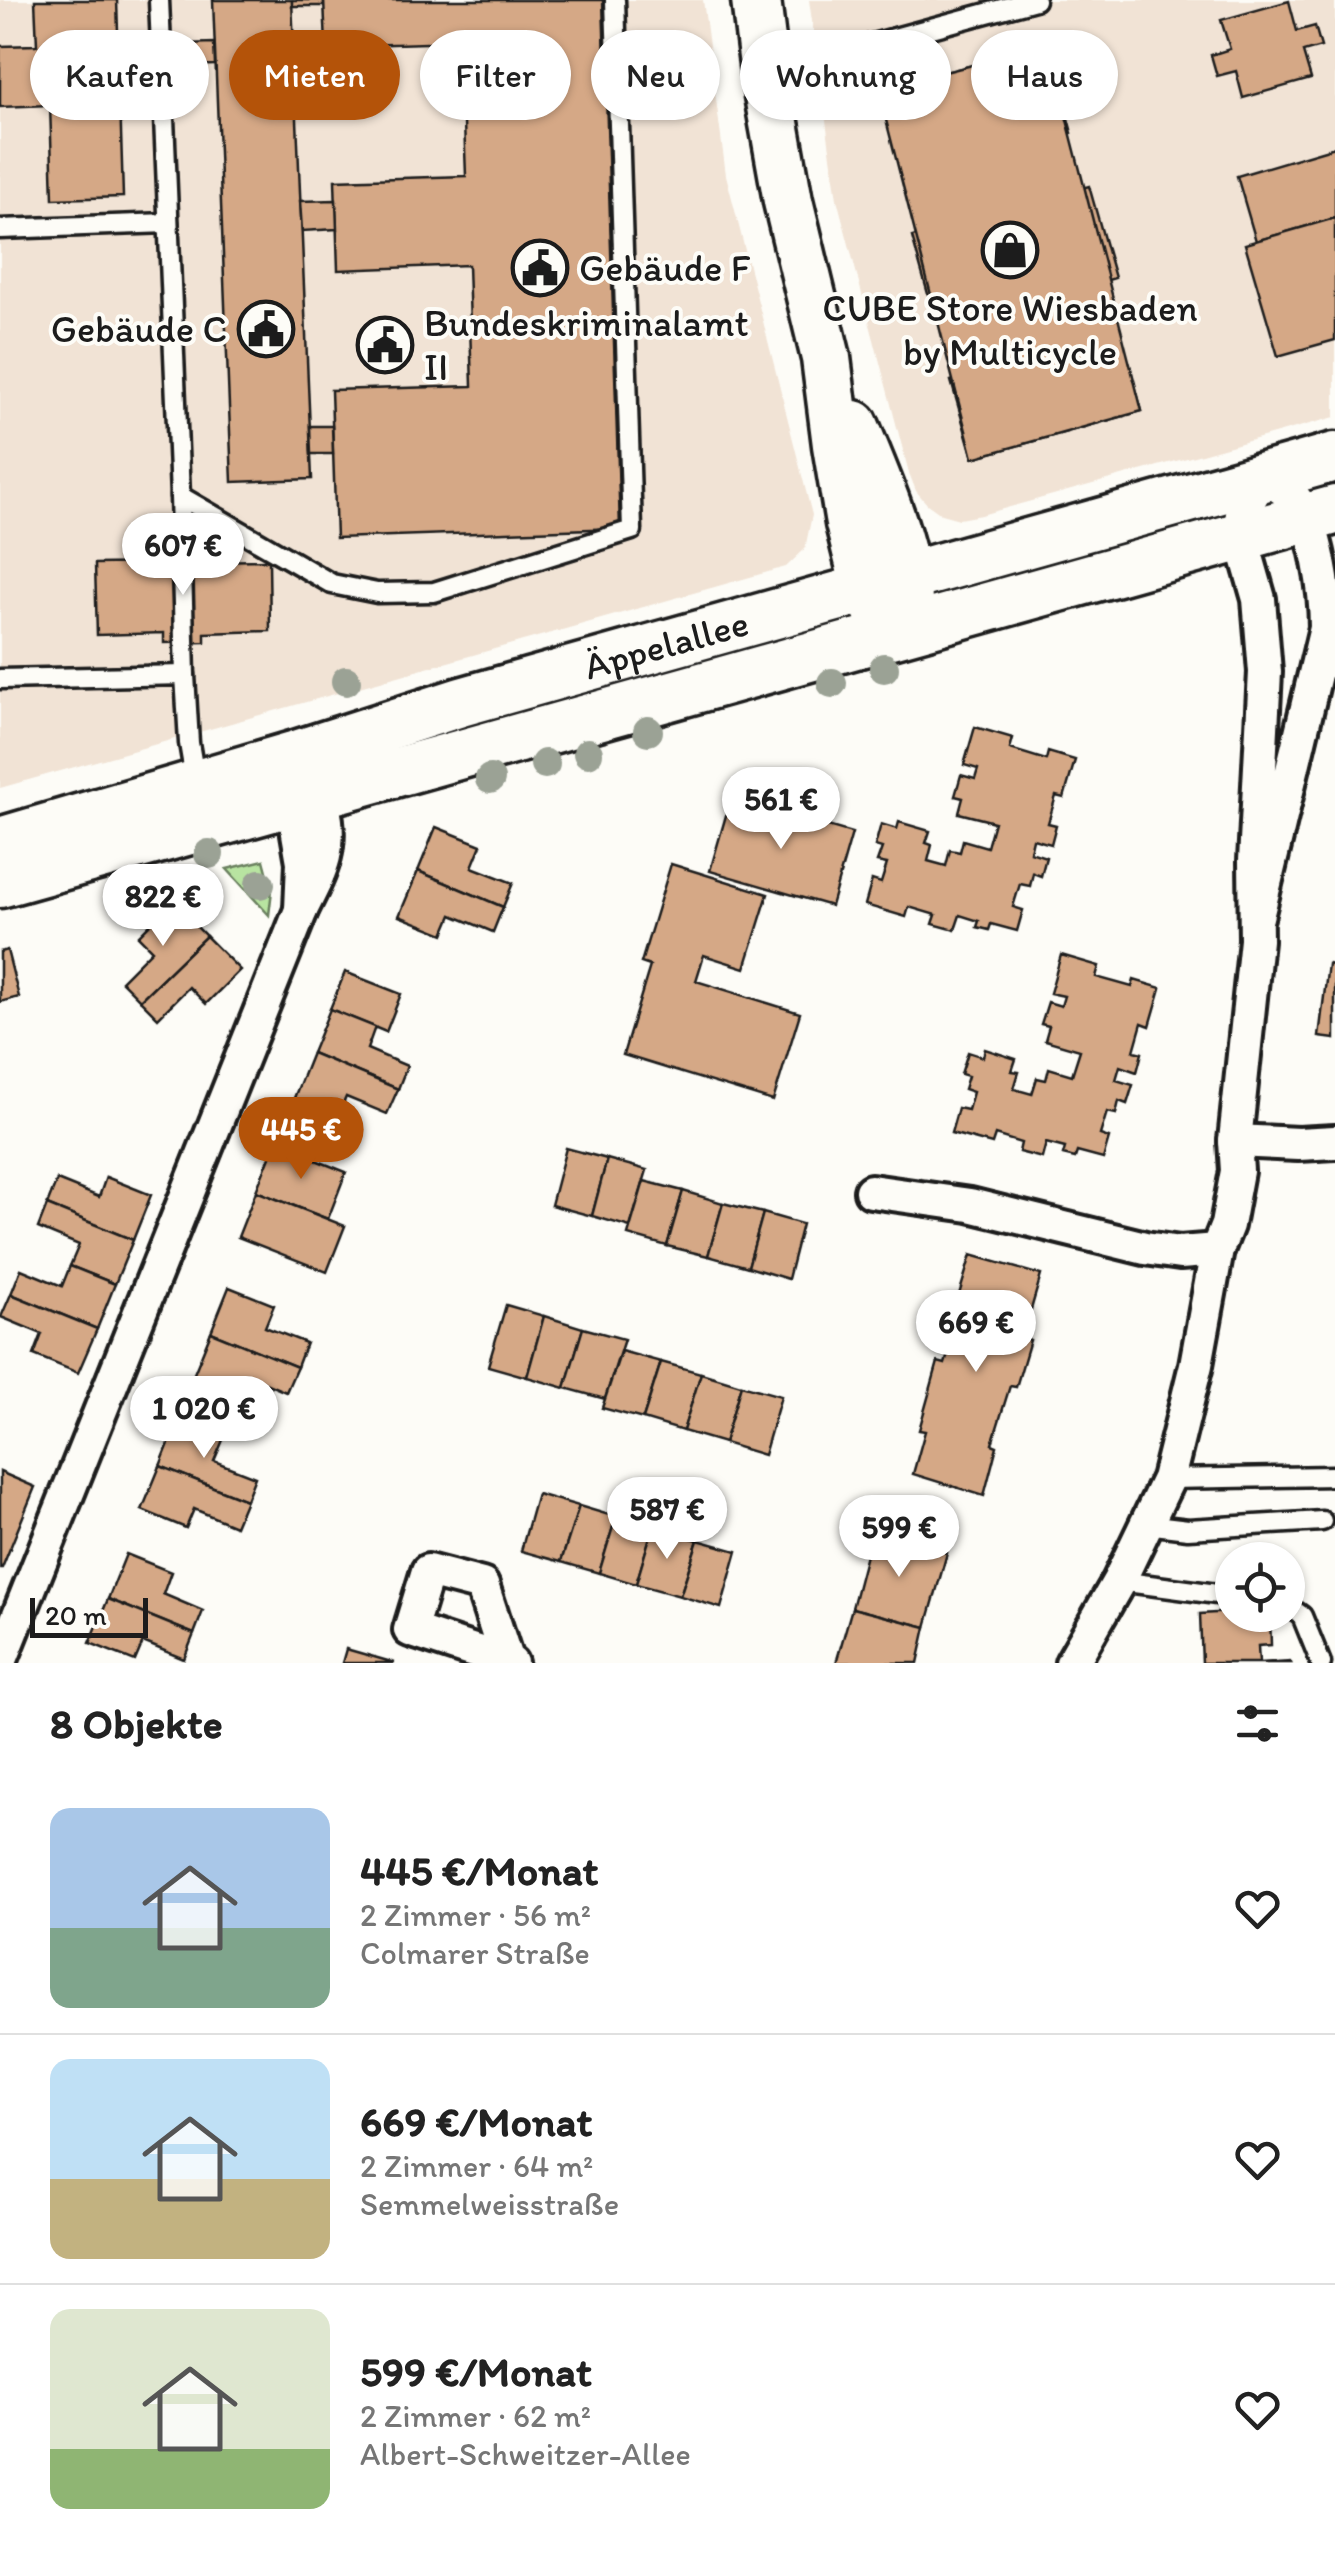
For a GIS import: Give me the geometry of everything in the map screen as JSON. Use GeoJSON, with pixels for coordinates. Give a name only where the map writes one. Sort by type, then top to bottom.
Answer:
{"type":"FeatureCollection","features":[{"type":"Feature","properties":{"kind":"main road"},"geometry":{"type":"LineString","coordinates":[[756,0],[760,30]]}},
{"type":"Feature","properties":{"kind":"main road"},"geometry":{"type":"LineString","coordinates":[[773,120],[788,201],[826,358],[888,514],[887,582],[908,598],[902,632]]}},
{"type":"Feature","properties":{"kind":"main road","name":"Äppelallee"},"geometry":{"type":"LineString","coordinates":[[0,842],[185,802],[293,756],[462,702],[1335,458]]}},
{"type":"Feature","properties":{"kind":"main road","name":"Äppelallee"},"geometry":{"type":"LineString","coordinates":[[0,883],[1320,514]]}},
{"type":"Feature","properties":{"kind":"street"},"geometry":{"type":"LineString","coordinates":[[1072,1663],[1119,1581],[1168,1479],[1196,1365],[1217,1250],[1215,1227],[1224,1168],[1235,1141],[1257,916],[1255,861],[1264,645],[1259,598],[1241,536],[1243,510],[1262,477],[1320,514],[1326,628],[1257,916]]}},
{"type":"Feature","properties":{"kind":"street"},"geometry":{"type":"LineString","coordinates":[[0,1662],[301,910],[300,836],[310,770],[293,756]]}},
{"type":"Feature","properties":{"kind":"street"},"geometry":{"type":"LineString","coordinates":[[1235,1141],[1335,1142]]}},
{"type":"Feature","properties":{"kind":"street"},"geometry":{"type":"LineString","coordinates":[[872,1192],[970,1205],[1144,1248],[1180,1253],[1217,1250]]}},
{"type":"Feature","properties":{"kind":"lane"},"geometry":{"type":"LineString","coordinates":[[94,857],[185,802],[189,742],[159,0]]}},
{"type":"Feature","properties":{"kind":"lane"},"geometry":{"type":"LineString","coordinates":[[180,496],[332,584],[377,593],[434,592],[632,530],[615,0]]}},
{"type":"Feature","properties":{"kind":"lane"},"geometry":{"type":"LineString","coordinates":[[924,30],[1035,0]]}},
{"type":"Feature","properties":{"kind":"lane"},"geometry":{"type":"LineString","coordinates":[[0,228],[168,223]]}},
{"type":"Feature","properties":{"kind":"lane"},"geometry":{"type":"LineString","coordinates":[[0,679],[184,675]]}},
{"type":"Feature","properties":{"kind":"lane"},"geometry":{"type":"LineString","coordinates":[[1168,1479],[1335,1476]]}},
{"type":"Feature","properties":{"kind":"lane"},"geometry":{"type":"LineString","coordinates":[[1146,1524],[1188,1529],[1322,1521]]}},
{"type":"Feature","properties":{"kind":"lane"},"geometry":{"type":"LineString","coordinates":[[1119,1581],[1215,1594]]}},
{"type":"Feature","properties":{"kind":"lane"},"geometry":{"type":"LineString","coordinates":[[1305,1623],[1321,1663]]}},
{"type":"Feature","properties":{"kind":"shaded area","name":"Bundeskriminalamt II"},"geometry":{"type":"Polygon","coordinates":[[[0,0],[703,0],[707,30],[591,30],[591,120],[719,120],[726,175],[812,515],[805,549],[786,567],[0,788],[0,0]]]}},
{"type":"Feature","properties":{"kind":"shaded area"},"geometry":{"type":"Polygon","coordinates":[[[809,0],[1335,0],[1335,417],[981,515],[959,519],[941,514],[927,504],[909,473],[837,199],[826,120],[951,120],[951,30],[813,30],[809,0]]]}},
{"type":"Feature","properties":{"kind":"green space"},"geometry":{"type":"Polygon","coordinates":[[[264,860],[272,890],[269,915],[227,869],[264,860]]]}},
{"type":"Feature","properties":{"kind":"building"},"geometry":{"type":"Polygon","coordinates":[[[35,0],[117,0],[118,30],[36,30],[35,0]]]}},
{"type":"Feature","properties":{"kind":"building","name":"Gebäude C"},"geometry":{"type":"Polygon","coordinates":[[[213,0],[292,0],[293,30],[229,30],[229,120],[297,120],[312,479],[232,482],[213,0]]]}},
{"type":"Feature","properties":{"kind":"building"},"geometry":{"type":"Polygon","coordinates":[[[292,0],[324,0],[324,6],[292,6],[292,0]]]}},
{"type":"Feature","properties":{"kind":"building","name":"Gebäude F"},"geometry":{"type":"Polygon","coordinates":[[[324,0],[603,0],[604,30],[591,30],[591,120],[607,120],[620,528],[336,538],[331,390],[472,386],[468,265],[338,270],[335,180],[466,176],[464,120],[571,120],[571,30],[420,30],[420,43],[400,44],[400,30],[325,30],[324,0]]]}},
{"type":"Feature","properties":{"kind":"building"},"geometry":{"type":"Polygon","coordinates":[[[1289,1],[1297,31],[1315,26],[1321,47],[1303,52],[1311,79],[1243,98],[1236,71],[1217,76],[1211,55],[1230,49],[1221,20],[1289,1]]]}},
{"type":"Feature","properties":{"kind":"building"},"geometry":{"type":"Polygon","coordinates":[[[209,43],[214,43],[215,65],[209,65],[209,43]]]}},
{"type":"Feature","properties":{"kind":"building"},"geometry":{"type":"Polygon","coordinates":[[[30,45],[30,106],[0,107],[0,46],[30,45]]]}},
{"type":"Feature","properties":{"kind":"building","name":"CUBE Store Wiesbaden by Multicycle"},"geometry":{"type":"Polygon","coordinates":[[[971,65],[971,120],[1068,120],[1072,133],[1016,149],[1031,202],[1089,186],[1115,278],[1061,294],[1076,348],[1121,335],[1142,411],[973,458],[951,381],[1018,363],[1001,301],[935,319],[912,237],[983,217],[966,157],[902,176],[887,120],[951,120],[951,71],[971,65]]]}},
{"type":"Feature","properties":{"kind":"building","name":"CUBE Store Wiesbaden by Multicycle"},"geometry":{"type":"Polygon","coordinates":[[[971,65],[971,120],[1067,120],[1142,411],[973,458],[886,120],[951,120],[951,71],[971,65]]]}},
{"type":"Feature","properties":{"kind":"building"},"geometry":{"type":"Polygon","coordinates":[[[50,120],[121,120],[123,197],[53,199],[50,120]]]}},
{"type":"Feature","properties":{"kind":"building"},"geometry":{"type":"Polygon","coordinates":[[[1335,147],[1335,218],[1256,241],[1237,176],[1335,147]]]}},
{"type":"Feature","properties":{"kind":"building"},"geometry":{"type":"Polygon","coordinates":[[[336,200],[337,229],[302,231],[300,201],[336,200]]]}},
{"type":"Feature","properties":{"kind":"building"},"geometry":{"type":"Polygon","coordinates":[[[1335,218],[1335,340],[1278,356],[1245,244],[1335,218]]]}},
{"type":"Feature","properties":{"kind":"building"},"geometry":{"type":"Polygon","coordinates":[[[310,426],[332,426],[333,454],[311,454],[310,426]]]}},
{"type":"Feature","properties":{"kind":"building"},"geometry":{"type":"Polygon","coordinates":[[[203,552],[203,561],[269,560],[270,631],[205,633],[205,642],[164,643],[164,633],[97,635],[95,564],[163,563],[163,553],[203,552]]]}},
{"type":"Feature","properties":{"kind":"building"},"geometry":{"type":"Polygon","coordinates":[[[975,727],[1013,738],[1010,749],[1046,760],[1048,752],[1075,760],[1064,798],[1056,796],[1048,823],[1056,825],[1051,844],[1033,839],[1030,852],[1046,857],[1041,876],[1033,873],[1030,886],[1020,884],[1013,907],[1023,910],[1017,931],[991,924],[989,930],[977,927],[979,921],[960,915],[955,930],[933,924],[936,915],[909,907],[906,917],[865,905],[872,880],[881,883],[887,864],[877,862],[882,848],[875,846],[881,824],[897,829],[899,822],[930,831],[926,843],[932,845],[928,861],[946,866],[950,850],[960,852],[963,840],[987,847],[994,822],[959,813],[963,798],[955,796],[961,775],[975,779],[978,769],[964,765],[975,727]]]}},
{"type":"Feature","properties":{"kind":"building"},"geometry":{"type":"Polygon","coordinates":[[[731,798],[852,833],[831,906],[710,871],[731,798]]]}},
{"type":"Feature","properties":{"kind":"building"},"geometry":{"type":"Polygon","coordinates":[[[436,827],[481,845],[472,867],[513,883],[503,907],[418,871],[436,827]]]}},
{"type":"Feature","properties":{"kind":"building"},"geometry":{"type":"Polygon","coordinates":[[[671,864],[768,894],[745,968],[704,955],[696,981],[800,1013],[773,1101],[623,1055],[650,966],[641,963],[671,864]]]}},
{"type":"Feature","properties":{"kind":"building"},"geometry":{"type":"Polygon","coordinates":[[[418,871],[503,907],[493,932],[452,915],[444,934],[399,916],[418,871]]]}},
{"type":"Feature","properties":{"kind":"building"},"geometry":{"type":"Polygon","coordinates":[[[172,902],[206,936],[140,1000],[121,981],[152,950],[138,936],[172,902]]]}},
{"type":"Feature","properties":{"kind":"building"},"geometry":{"type":"Polygon","coordinates":[[[206,936],[240,970],[206,1004],[189,987],[158,1018],[140,1000],[206,936]]]}},
{"type":"Feature","properties":{"kind":"building"},"geometry":{"type":"Polygon","coordinates":[[[7,950],[19,997],[0,1002],[0,952],[7,950]]]}},
{"type":"Feature","properties":{"kind":"building"},"geometry":{"type":"Polygon","coordinates":[[[1061,955],[1099,966],[1096,977],[1132,987],[1134,980],[1161,988],[1150,1026],[1142,1023],[1134,1051],[1142,1053],[1137,1072],[1120,1066],[1116,1080],[1133,1085],[1127,1104],[1119,1101],[1116,1114],[1107,1112],[1100,1135],[1109,1138],[1103,1159],[1077,1152],[1075,1158],[1063,1155],[1065,1148],[1046,1143],[1042,1158],[1019,1152],[1021,1143],[995,1135],[992,1144],[951,1133],[958,1108],[968,1110],[973,1092],[964,1089],[968,1076],[961,1074],[968,1052],[983,1057],[985,1049],[1016,1059],[1012,1071],[1019,1072],[1014,1089],[1032,1094],[1037,1078],[1046,1080],[1049,1068],[1072,1075],[1080,1050],[1045,1040],[1049,1026],[1041,1024],[1048,1002],[1061,1006],[1064,996],[1050,993],[1061,955]]]}},
{"type":"Feature","properties":{"kind":"building"},"geometry":{"type":"Polygon","coordinates":[[[1328,964],[1335,966],[1335,1039],[1319,1037],[1328,964]]]}},
{"type":"Feature","properties":{"kind":"building"},"geometry":{"type":"Polygon","coordinates":[[[345,972],[401,994],[386,1032],[330,1009],[345,972]]]}},
{"type":"Feature","properties":{"kind":"building"},"geometry":{"type":"Polygon","coordinates":[[[330,1009],[375,1027],[367,1049],[407,1066],[398,1089],[312,1053],[330,1009]]]}},
{"type":"Feature","properties":{"kind":"building"},"geometry":{"type":"Polygon","coordinates":[[[312,1053],[398,1089],[387,1114],[346,1097],[338,1116],[294,1098],[312,1053]]]}},
{"type":"Feature","properties":{"kind":"building"},"geometry":{"type":"Polygon","coordinates":[[[275,1144],[346,1172],[328,1219],[256,1191],[275,1144]]]}},
{"type":"Feature","properties":{"kind":"building"},"geometry":{"type":"Polygon","coordinates":[[[566,1148],[607,1159],[592,1216],[551,1205],[566,1148]]]}},
{"type":"Feature","properties":{"kind":"building"},"geometry":{"type":"Polygon","coordinates":[[[607,1159],[647,1170],[630,1227],[592,1216],[607,1159]]]}},
{"type":"Feature","properties":{"kind":"building"},"geometry":{"type":"Polygon","coordinates":[[[106,1177],[151,1195],[133,1240],[47,1205],[57,1180],[99,1197],[106,1177]]]}},
{"type":"Feature","properties":{"kind":"building"},"geometry":{"type":"Polygon","coordinates":[[[644,1181],[683,1191],[667,1246],[628,1235],[644,1181]]]}},
{"type":"Feature","properties":{"kind":"building"},"geometry":{"type":"Polygon","coordinates":[[[256,1191],[345,1226],[327,1272],[238,1237],[256,1191]]]}},
{"type":"Feature","properties":{"kind":"building"},"geometry":{"type":"Polygon","coordinates":[[[683,1191],[723,1203],[708,1256],[667,1246],[683,1191]]]}},
{"type":"Feature","properties":{"kind":"building"},"geometry":{"type":"Polygon","coordinates":[[[723,1203],[763,1213],[748,1267],[708,1256],[723,1203]]]}},
{"type":"Feature","properties":{"kind":"building"},"geometry":{"type":"Polygon","coordinates":[[[47,1205],[133,1240],[115,1284],[70,1266],[79,1245],[38,1228],[47,1205]]]}},
{"type":"Feature","properties":{"kind":"building"},"geometry":{"type":"Polygon","coordinates":[[[763,1213],[802,1224],[788,1279],[748,1267],[763,1213]]]}},
{"type":"Feature","properties":{"kind":"building"},"geometry":{"type":"Polygon","coordinates":[[[971,1255],[1041,1275],[1023,1337],[1030,1340],[992,1444],[997,1446],[984,1496],[913,1474],[925,1431],[919,1430],[938,1362],[945,1364],[957,1324],[951,1321],[971,1255]]]}},
{"type":"Feature","properties":{"kind":"building"},"geometry":{"type":"Polygon","coordinates":[[[70,1266],[115,1284],[97,1329],[11,1294],[21,1269],[62,1286],[70,1266]]]}},
{"type":"Feature","properties":{"kind":"building"},"geometry":{"type":"Polygon","coordinates":[[[229,1287],[274,1305],[265,1327],[306,1343],[297,1367],[211,1332],[229,1287]]]}},
{"type":"Feature","properties":{"kind":"building"},"geometry":{"type":"Polygon","coordinates":[[[11,1294],[97,1329],[78,1373],[34,1355],[42,1334],[1,1317],[11,1294]]]}},
{"type":"Feature","properties":{"kind":"building"},"geometry":{"type":"Polygon","coordinates":[[[506,1305],[544,1316],[527,1377],[488,1366],[506,1305]]]}},
{"type":"Feature","properties":{"kind":"building"},"geometry":{"type":"Polygon","coordinates":[[[544,1316],[583,1328],[565,1388],[527,1377],[544,1316]]]}},
{"type":"Feature","properties":{"kind":"building"},"geometry":{"type":"Polygon","coordinates":[[[583,1328],[624,1339],[605,1399],[565,1388],[583,1328]]]}},
{"type":"Feature","properties":{"kind":"building"},"geometry":{"type":"Polygon","coordinates":[[[211,1332],[297,1367],[286,1392],[246,1375],[238,1394],[193,1376],[211,1332]]]}},
{"type":"Feature","properties":{"kind":"building"},"geometry":{"type":"Polygon","coordinates":[[[621,1351],[661,1362],[643,1419],[602,1408],[621,1351]]]}},
{"type":"Feature","properties":{"kind":"building"},"geometry":{"type":"Polygon","coordinates":[[[661,1362],[701,1373],[683,1431],[643,1419],[661,1362]]]}},
{"type":"Feature","properties":{"kind":"building"},"geometry":{"type":"Polygon","coordinates":[[[701,1373],[741,1385],[724,1443],[683,1431],[701,1373]]]}},
{"type":"Feature","properties":{"kind":"building"},"geometry":{"type":"Polygon","coordinates":[[[741,1385],[781,1396],[764,1455],[724,1443],[741,1385]]]}},
{"type":"Feature","properties":{"kind":"building"},"geometry":{"type":"Polygon","coordinates":[[[178,1421],[223,1440],[214,1461],[255,1477],[246,1500],[160,1466],[178,1421]]]}},
{"type":"Feature","properties":{"kind":"building"},"geometry":{"type":"Polygon","coordinates":[[[160,1466],[246,1500],[235,1526],[194,1509],[186,1528],[142,1510],[160,1466]]]}},
{"type":"Feature","properties":{"kind":"building"},"geometry":{"type":"Polygon","coordinates":[[[0,1472],[35,1487],[2,1568],[0,1568],[0,1472]]]}},
{"type":"Feature","properties":{"kind":"building"},"geometry":{"type":"Polygon","coordinates":[[[537,1494],[579,1506],[561,1562],[521,1551],[537,1494]]]}},
{"type":"Feature","properties":{"kind":"building"},"geometry":{"type":"Polygon","coordinates":[[[579,1506],[616,1517],[599,1573],[561,1562],[579,1506]]]}},
{"type":"Feature","properties":{"kind":"building"},"geometry":{"type":"Polygon","coordinates":[[[616,1517],[653,1527],[636,1584],[599,1573],[616,1517]]]}},
{"type":"Feature","properties":{"kind":"building"},"geometry":{"type":"Polygon","coordinates":[[[653,1527],[698,1540],[680,1596],[636,1584],[653,1527]]]}},
{"type":"Feature","properties":{"kind":"building"},"geometry":{"type":"Polygon","coordinates":[[[872,1532],[947,1553],[926,1627],[852,1608],[872,1532]]]}},
{"type":"Feature","properties":{"kind":"building"},"geometry":{"type":"Polygon","coordinates":[[[698,1540],[737,1551],[721,1608],[680,1596],[698,1540]]]}},
{"type":"Feature","properties":{"kind":"building"},"geometry":{"type":"Polygon","coordinates":[[[126,1554],[171,1572],[163,1594],[203,1611],[194,1634],[108,1599],[126,1554]]]}},
{"type":"Feature","properties":{"kind":"building"},"geometry":{"type":"Polygon","coordinates":[[[108,1599],[194,1634],[184,1659],[143,1642],[135,1661],[90,1643],[108,1599]]]}},
{"type":"Feature","properties":{"kind":"building"},"geometry":{"type":"Polygon","coordinates":[[[852,1608],[926,1627],[918,1663],[836,1663],[852,1608]]]}},
{"type":"Feature","properties":{"kind":"building"},"geometry":{"type":"Polygon","coordinates":[[[1215,1613],[1215,1632],[1271,1632],[1271,1645],[1258,1646],[1259,1663],[1202,1663],[1200,1614],[1215,1613]]]}},
{"type":"Feature","properties":{"kind":"building"},"geometry":{"type":"Polygon","coordinates":[[[346,1649],[395,1663],[342,1663],[346,1649]]]}},
{"type":"Feature","properties":{"kind":"place","name":"CUBE Store Wiesbaden by Multicycle"},"geometry":{"type":"Point","coordinates":[1010,250]}},
{"type":"Feature","properties":{"kind":"place","name":"Gebäude F"},"geometry":{"type":"Point","coordinates":[540,268]}},
{"type":"Feature","properties":{"kind":"place","name":"Gebäude C"},"geometry":{"type":"Point","coordinates":[266,329]}},
{"type":"Feature","properties":{"kind":"place","name":"Bundeskriminalamt II"},"geometry":{"type":"Point","coordinates":[385,345]}}]}
